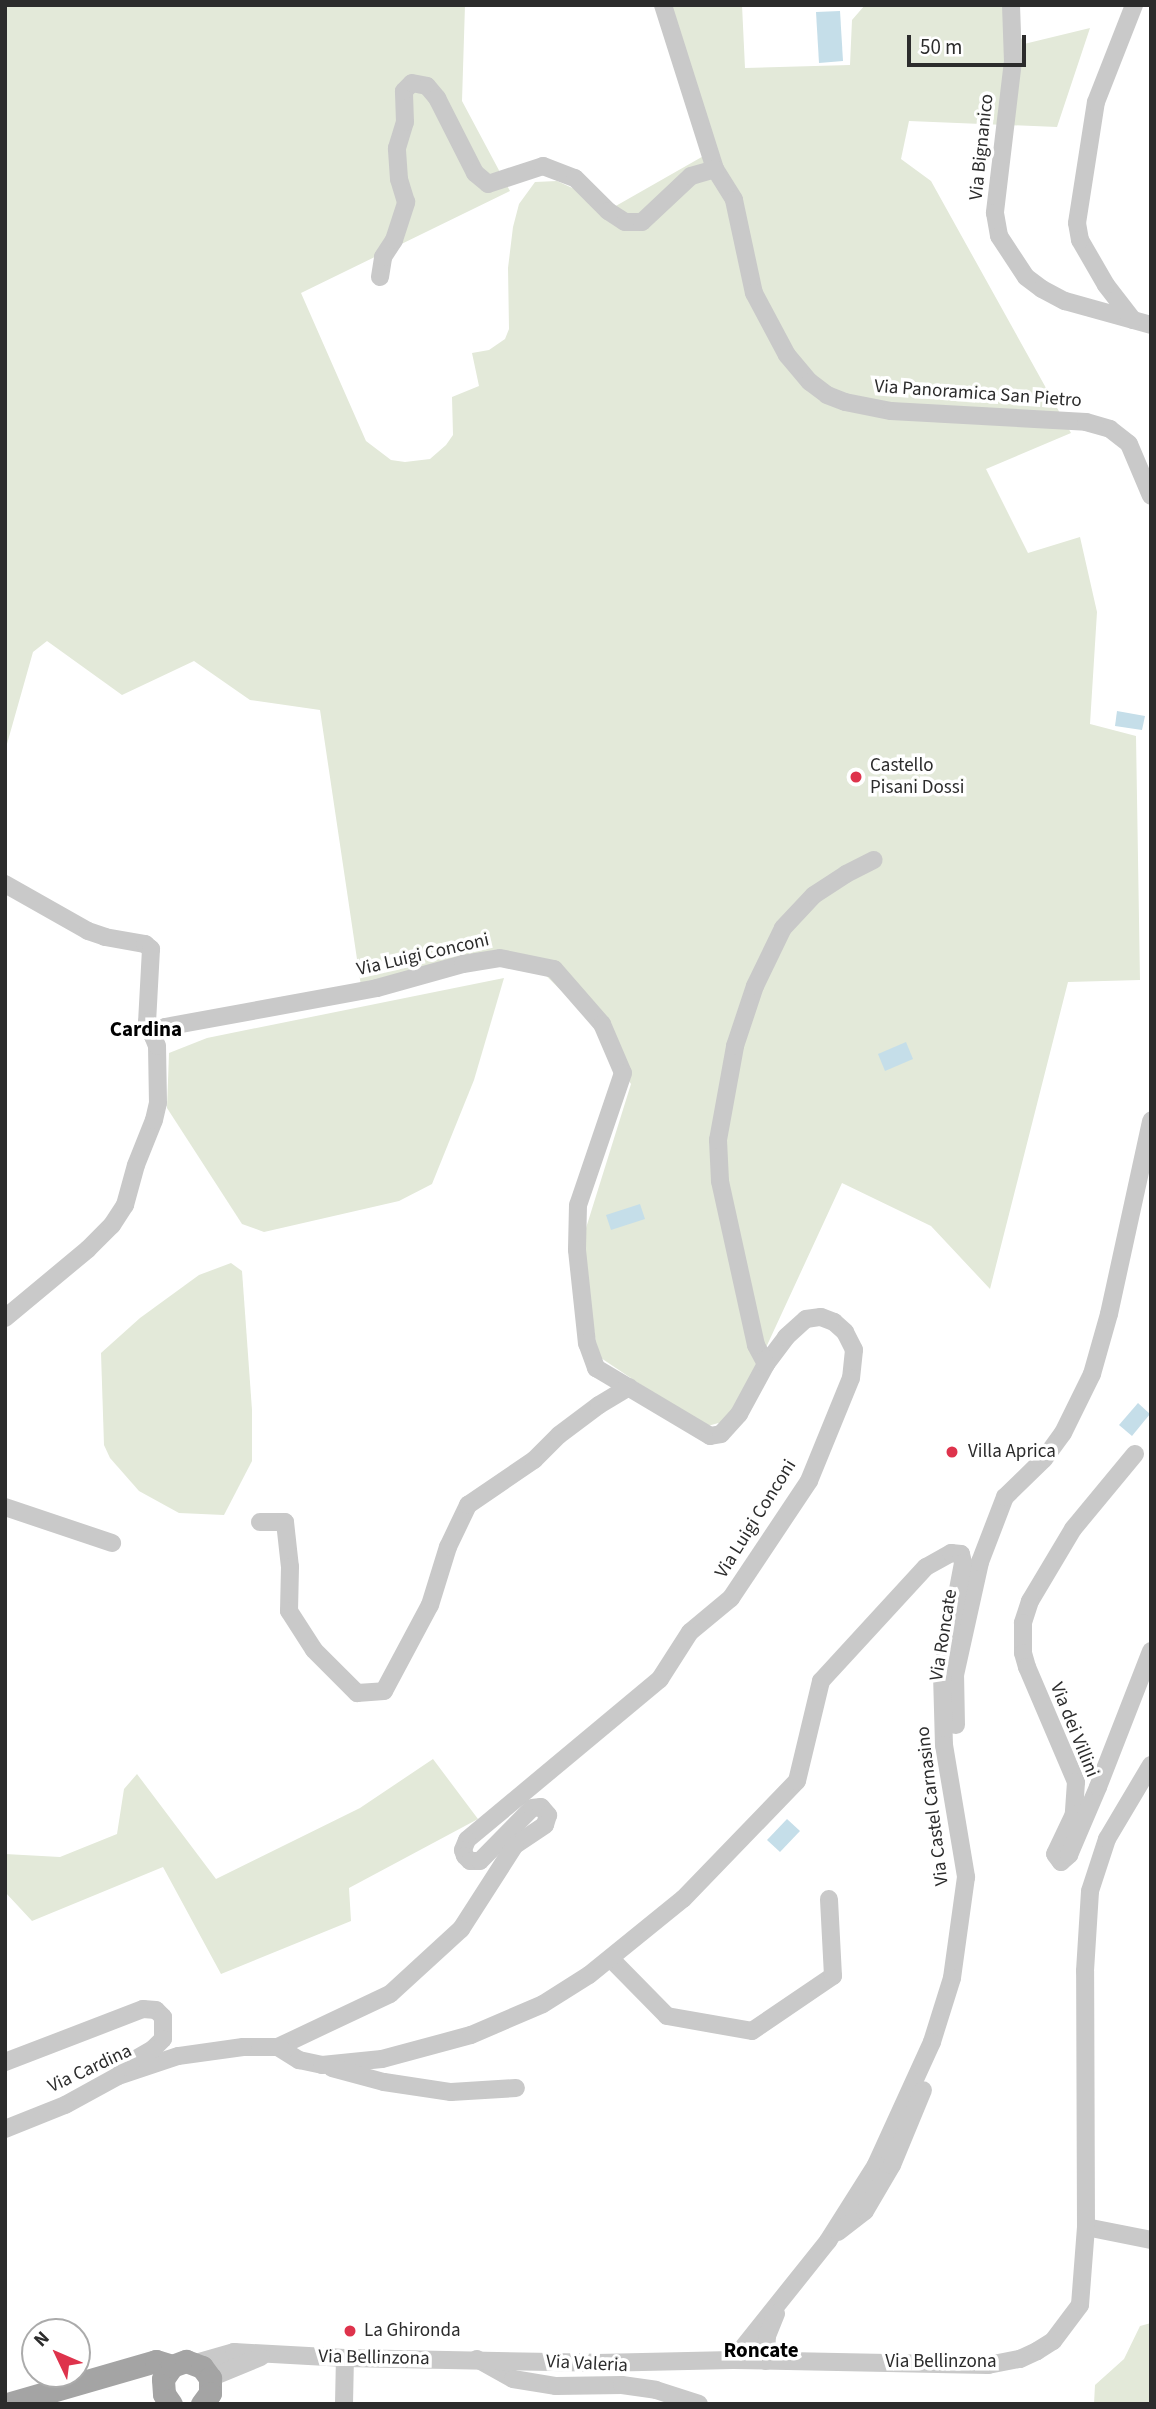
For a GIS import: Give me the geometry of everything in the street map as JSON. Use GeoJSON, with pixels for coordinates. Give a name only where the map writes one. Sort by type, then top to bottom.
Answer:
{"type":"FeatureCollection","features":[{"type":"Feature","properties":{"kind":"main road"},"geometry":{"type":"LineString","coordinates":[[7,2404],[156,2361],[172,2367]]}},
{"type":"Feature","properties":{"kind":"main road"},"geometry":{"type":"LineString","coordinates":[[168,2399],[163,2379],[172,2367],[186,2361],[205,2389]]}},
{"type":"Feature","properties":{"kind":"main road"},"geometry":{"type":"LineString","coordinates":[[125,2372],[168,2399]]}},
{"type":"Feature","properties":{"kind":"street"},"geometry":{"type":"LineString","coordinates":[[380,277],[383,257],[394,240],[406,202],[399,179],[397,148],[405,122],[404,90],[412,83],[427,86],[437,98],[475,173],[488,184],[543,166],[575,178],[608,211],[625,222],[642,222],[691,176],[716,169],[663,5]]}},
{"type":"Feature","properties":{"kind":"street","name":"Via Bignanico"},"geometry":{"type":"LineString","coordinates":[[1012,5],[1013,61],[995,213],[999,236],[1020,269],[1042,289],[1065,301],[1142,322]]}},
{"type":"Feature","properties":{"kind":"street"},"geometry":{"type":"LineString","coordinates":[[1134,5],[1096,102],[1077,223],[1080,240],[1106,285],[1142,322]]}},
{"type":"Feature","properties":{"kind":"street","name":"Via Panoramica San Pietro"},"geometry":{"type":"LineString","coordinates":[[716,169],[734,200],[754,293],[787,355],[810,382],[827,395],[891,411],[1086,422],[1110,429],[1129,444],[1151,496]]}},
{"type":"Feature","properties":{"kind":"street"},"geometry":{"type":"LineString","coordinates":[[766,1364],[756,1345],[720,1181],[718,1140],[735,1046],[755,986],[783,928],[814,895],[874,860]]}},
{"type":"Feature","properties":{"kind":"street"},"geometry":{"type":"LineString","coordinates":[[5,884],[88,931],[104,937],[145,944],[150,949],[147,1022],[157,1046],[158,1103],[125,1205],[112,1225],[88,1249],[5,1318]]}},
{"type":"Feature","properties":{"kind":"street","name":"Via Luigi Conconi"},"geometry":{"type":"LineString","coordinates":[[153,1036],[165,1027],[377,988],[463,964],[499,958],[554,969],[602,1024],[623,1073],[578,1205],[577,1250],[587,1343],[596,1368],[710,1436],[721,1434],[739,1414],[766,1364],[786,1337],[806,1319],[821,1317],[834,1322],[845,1332],[854,1350],[851,1378],[808,1481],[732,1598],[690,1632],[660,1679],[467,1840],[463,1846],[465,1856],[470,1861],[480,1861],[531,1808],[541,1807],[548,1815],[545,1825],[515,1845],[461,1929],[390,1994],[278,2047]]}},
{"type":"Feature","properties":{"kind":"street","name":"Via Roncate"},"geometry":{"type":"LineString","coordinates":[[828,2241],[865,2211],[892,2165],[964,1978],[974,1875],[956,1747],[955,1675],[973,1585],[1005,1497],[1051,1450],[1079,1407],[1093,1374],[1109,1314],[1151,1121]]}},
{"type":"Feature","properties":{"kind":"street"},"geometry":{"type":"LineString","coordinates":[[260,1522],[285,1522],[290,1567],[289,1611],[314,1650],[357,1693],[384,1691],[430,1605],[448,1547],[468,1505],[534,1460],[559,1435],[599,1405],[629,1387]]}},
{"type":"Feature","properties":{"kind":"street","name":"Via dei Villini"},"geometry":{"type":"LineString","coordinates":[[1135,1454],[1073,1529],[1030,1601],[1023,1623],[1023,1653],[1027,1667],[1076,1782],[1074,1814],[1055,1854],[1060,1861],[1069,1855],[1151,1651]]}},
{"type":"Feature","properties":{"kind":"street"},"geometry":{"type":"LineString","coordinates":[[5,1507],[112,1543]]}},
{"type":"Feature","properties":{"kind":"street","name":"Via Castel Carnasino"},"geometry":{"type":"LineString","coordinates":[[278,2047],[299,2060],[322,2065],[382,2059],[471,2035],[543,2004],[611,1959],[683,1899],[797,1781],[821,1681],[926,1567],[951,1553],[961,1554],[964,1559],[942,1674],[944,1745],[966,1877],[952,1978],[932,2042],[876,2165],[828,2241],[733,2360]]}},
{"type":"Feature","properties":{"kind":"street","name":"Via Bellinzona"},"geometry":{"type":"LineString","coordinates":[[205,2389],[265,2356],[597,2363],[733,2360],[988,2365],[1020,2359],[1054,2340],[1080,2305],[1087,2227],[1084,1971],[1090,1891],[1107,1839],[1151,1765]]}},
{"type":"Feature","properties":{"kind":"street"},"geometry":{"type":"LineString","coordinates":[[611,1959],[667,2016],[752,2031],[833,1976],[829,1899]]}},
{"type":"Feature","properties":{"kind":"street"},"geometry":{"type":"LineString","coordinates":[[5,2062],[143,2009],[156,2010],[163,2017],[163,2039],[153,2049],[44,2113]]}},
{"type":"Feature","properties":{"kind":"street","name":"Via Cardina"},"geometry":{"type":"LineString","coordinates":[[5,2129],[118,2076],[178,2056],[243,2047],[278,2047]]}},
{"type":"Feature","properties":{"kind":"street"},"geometry":{"type":"LineString","coordinates":[[322,2065],[384,2082],[451,2092],[516,2088]]}},
{"type":"Feature","properties":{"kind":"street"},"geometry":{"type":"LineString","coordinates":[[1087,2227],[1151,2240]]}},
{"type":"Feature","properties":{"kind":"street","name":"Via Castel Carnasino"},"geometry":{"type":"LineString","coordinates":[[766,2361],[767,2336],[784,2296]]}},
{"type":"Feature","properties":{"kind":"street"},"geometry":{"type":"LineString","coordinates":[[344,2404],[345,2358]]}},
{"type":"Feature","properties":{"kind":"street","name":"Via Valeria"},"geometry":{"type":"LineString","coordinates":[[477,2359],[513,2379],[556,2386],[622,2385],[656,2390],[699,2404]]}},
{"type":"Feature","properties":{"kind":"green space"},"geometry":{"type":"Polygon","coordinates":[[[5,5],[465,5],[462,101],[510,191],[301,293],[366,441],[391,460],[405,462],[430,459],[446,445],[453,435],[452,397],[479,386],[472,353],[489,350],[505,339],[509,329],[508,268],[513,227],[519,204],[535,182],[557,181],[614,207],[707,154],[654,5],[742,5],[745,68],[850,65],[852,20],[865,5],[1006,5],[1024,44],[1090,28],[1057,127],[909,121],[901,159],[931,181],[1071,433],[986,469],[1028,553],[1080,537],[1097,612],[1090,724],[1136,736],[1140,980],[1068,982],[990,1289],[931,1226],[842,1183],[733,1419],[704,1427],[598,1356],[581,1244],[631,1084],[585,1014],[529,959],[361,986],[320,710],[250,700],[194,661],[122,695],[47,641],[33,652],[5,751],[5,5]]]}},
{"type":"Feature","properties":{"kind":"green space"},"geometry":{"type":"Polygon","coordinates":[[[504,978],[474,1080],[432,1184],[399,1201],[264,1232],[242,1224],[167,1108],[169,1053],[207,1038],[504,978]]]}},
{"type":"Feature","properties":{"kind":"green space"},"geometry":{"type":"Polygon","coordinates":[[[231,1263],[242,1271],[252,1410],[252,1461],[224,1515],[179,1513],[139,1491],[110,1458],[104,1445],[101,1353],[140,1318],[199,1275],[231,1263]]]}},
{"type":"Feature","properties":{"kind":"green space"},"geometry":{"type":"Polygon","coordinates":[[[433,1759],[478,1819],[349,1888],[351,1921],[221,1974],[163,1867],[32,1921],[5,1892],[5,1854],[60,1857],[117,1834],[124,1789],[137,1774],[216,1879],[360,1808],[433,1759]]]}},
{"type":"Feature","properties":{"kind":"green space"},"geometry":{"type":"Polygon","coordinates":[[[1151,2323],[1151,2404],[1094,2404],[1095,2385],[1124,2359],[1140,2326],[1151,2323]]]}},
{"type":"Feature","properties":{"kind":"water"},"geometry":{"type":"Polygon","coordinates":[[[840,11],[843,61],[819,63],[816,12],[840,11]]]}},
{"type":"Feature","properties":{"kind":"water"},"geometry":{"type":"Polygon","coordinates":[[[1117,711],[1145,716],[1142,730],[1115,726],[1117,711]]]}},
{"type":"Feature","properties":{"kind":"water"},"geometry":{"type":"Polygon","coordinates":[[[906,1042],[913,1059],[885,1071],[878,1054],[906,1042]]]}},
{"type":"Feature","properties":{"kind":"water"},"geometry":{"type":"Polygon","coordinates":[[[640,1204],[645,1219],[611,1230],[606,1215],[640,1204]]]}},
{"type":"Feature","properties":{"kind":"water"},"geometry":{"type":"Polygon","coordinates":[[[1138,1403],[1150,1414],[1132,1436],[1119,1425],[1138,1403]]]}},
{"type":"Feature","properties":{"kind":"water"},"geometry":{"type":"Polygon","coordinates":[[[787,1819],[800,1831],[780,1852],[767,1840],[787,1819]]]}},
{"type":"Feature","properties":{"kind":"place","name":"Castello Pisani Dossi"},"geometry":{"type":"Point","coordinates":[856,777]}},
{"type":"Feature","properties":{"kind":"place","name":"Villa Aprica"},"geometry":{"type":"Point","coordinates":[952,1452]}},
{"type":"Feature","properties":{"kind":"place","name":"La Ghironda"},"geometry":{"type":"Point","coordinates":[350,2331]}},
{"type":"Feature","properties":{"kind":"district","name":"Cardina"},"geometry":{"type":"Point","coordinates":[146,1029]}},
{"type":"Feature","properties":{"kind":"district","name":"Roncate"},"geometry":{"type":"Point","coordinates":[761,2350]}}]}
